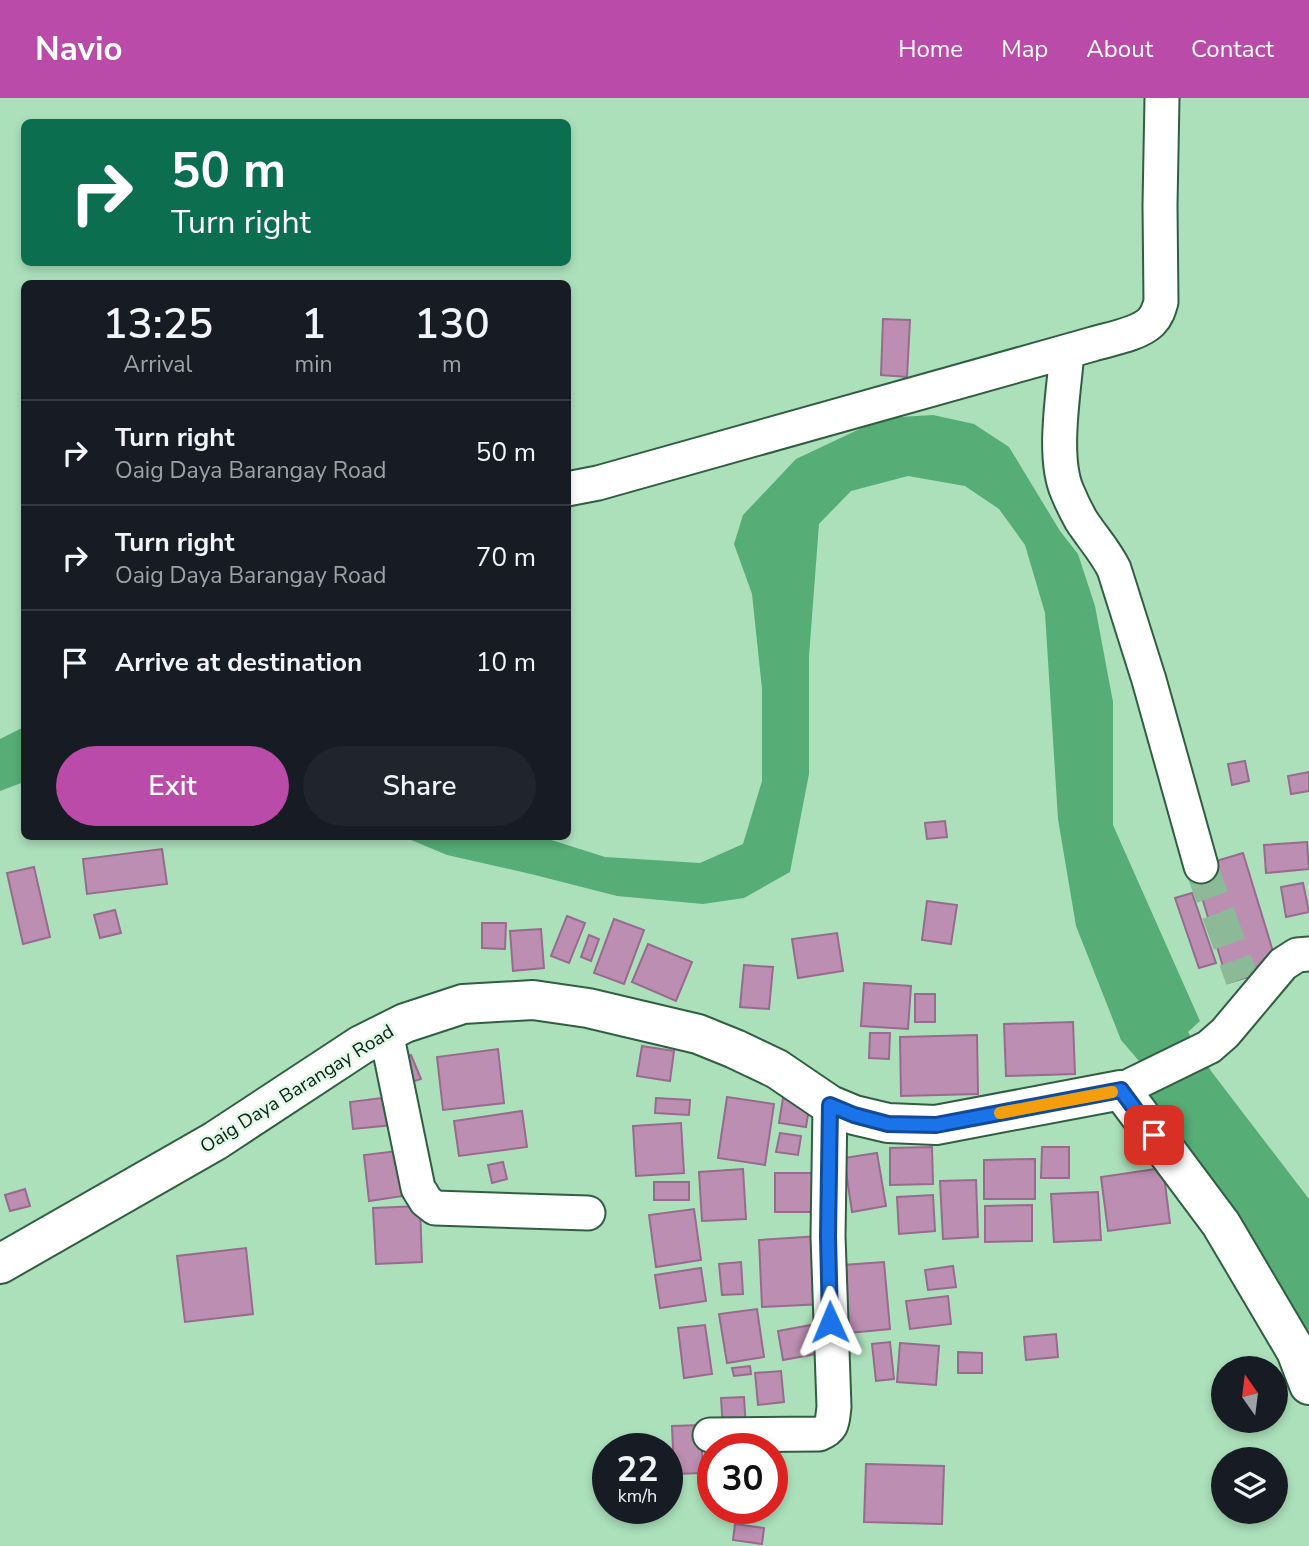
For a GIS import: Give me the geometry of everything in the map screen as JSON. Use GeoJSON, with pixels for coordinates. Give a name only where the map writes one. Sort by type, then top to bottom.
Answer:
{"type":"FeatureCollection","features":[{"type":"Feature","properties":{"kind":"street"},"geometry":{"type":"LineString","coordinates":[[571,488],[598,483],[1067,352],[1140,330],[1151,323],[1161,302],[1162,98]]}},
{"type":"Feature","properties":{"kind":"street"},"geometry":{"type":"LineString","coordinates":[[1067,352],[1060,432],[1060,471],[1081,519],[1114,569],[1149,680],[1201,866]]}},
{"type":"Feature","properties":{"kind":"street"},"geometry":{"type":"LineString","coordinates":[[1309,954],[1297,955],[1246,991],[1225,1033],[1209,1047],[1135,1083],[1296,1351],[1309,1385]]}},
{"type":"Feature","properties":{"kind":"street","name":"Oaig Daya Barangay Road"},"geometry":{"type":"LineString","coordinates":[[0,1264],[215,1141],[361,1045],[405,1023],[463,1004],[533,1000],[588,1008],[698,1034],[777,1069],[830,1105],[888,1124],[936,1125],[1135,1083]]}},
{"type":"Feature","properties":{"kind":"street"},"geometry":{"type":"LineString","coordinates":[[386,1032],[418,1188],[426,1200],[435,1208],[588,1213]]}},
{"type":"Feature","properties":{"kind":"street"},"geometry":{"type":"LineString","coordinates":[[788,1434],[819,1434],[827,1431],[831,1425],[834,1407],[828,1236],[830,1105]]}},
{"type":"Feature","properties":{"kind":"shaded area"},"geometry":{"type":"Polygon","coordinates":[[[933,415],[974,424],[1009,447],[1060,531],[1078,554],[1095,606],[1113,702],[1113,825],[1200,1021],[1188,1032],[1211,1071],[1309,1199],[1309,1332],[1301,1314],[1215,1187],[1147,1101],[1155,1086],[1146,1063],[1139,1061],[1121,1040],[1076,926],[1058,819],[1045,613],[1025,545],[999,509],[965,486],[908,476],[851,491],[819,524],[809,656],[809,774],[790,872],[744,898],[703,904],[617,896],[447,855],[411,840],[551,840],[605,857],[700,863],[743,844],[762,781],[762,689],[752,594],[734,544],[743,515],[796,459],[883,418],[933,415]]]}},
{"type":"Feature","properties":{"kind":"shaded area"},"geometry":{"type":"Polygon","coordinates":[[[21,728],[21,783],[0,791],[0,739],[21,728]]]}},
{"type":"Feature","properties":{"kind":"building"},"geometry":{"type":"Polygon","coordinates":[[[883,319],[910,320],[907,377],[881,375],[883,319]]]}},
{"type":"Feature","properties":{"kind":"building"},"geometry":{"type":"Polygon","coordinates":[[[1245,761],[1249,781],[1232,785],[1228,764],[1245,761]]]}},
{"type":"Feature","properties":{"kind":"building"},"geometry":{"type":"Polygon","coordinates":[[[1309,772],[1309,791],[1291,794],[1288,776],[1309,772]]]}},
{"type":"Feature","properties":{"kind":"building"},"geometry":{"type":"Polygon","coordinates":[[[945,821],[947,837],[927,839],[925,823],[945,821]]]}},
{"type":"Feature","properties":{"kind":"building"},"geometry":{"type":"Polygon","coordinates":[[[1307,842],[1309,869],[1266,873],[1264,845],[1307,842]]]}},
{"type":"Feature","properties":{"kind":"building"},"geometry":{"type":"Polygon","coordinates":[[[162,849],[167,884],[87,894],[83,859],[162,849]]]}},
{"type":"Feature","properties":{"kind":"building"},"geometry":{"type":"Polygon","coordinates":[[[1243,853],[1278,968],[1228,983],[1193,868],[1243,853]]]}},
{"type":"Feature","properties":{"kind":"building"},"geometry":{"type":"Polygon","coordinates":[[[34,867],[50,937],[23,944],[7,873],[34,867]]]}},
{"type":"Feature","properties":{"kind":"building"},"geometry":{"type":"Polygon","coordinates":[[[1303,883],[1309,912],[1286,917],[1281,887],[1303,883]]]}},
{"type":"Feature","properties":{"kind":"building"},"geometry":{"type":"Polygon","coordinates":[[[1192,893],[1216,963],[1199,968],[1175,898],[1192,893]]]}},
{"type":"Feature","properties":{"kind":"building"},"geometry":{"type":"Polygon","coordinates":[[[927,901],[957,905],[951,944],[922,940],[927,901]]]}},
{"type":"Feature","properties":{"kind":"building"},"geometry":{"type":"Polygon","coordinates":[[[115,910],[121,933],[100,938],[94,915],[115,910]]]}},
{"type":"Feature","properties":{"kind":"building"},"geometry":{"type":"Polygon","coordinates":[[[567,916],[585,923],[569,963],[551,956],[567,916]]]}},
{"type":"Feature","properties":{"kind":"building"},"geometry":{"type":"Polygon","coordinates":[[[614,919],[644,930],[624,984],[594,973],[614,919]]]}},
{"type":"Feature","properties":{"kind":"building"},"geometry":{"type":"Polygon","coordinates":[[[482,923],[506,923],[505,949],[482,948],[482,923]]]}},
{"type":"Feature","properties":{"kind":"building"},"geometry":{"type":"Polygon","coordinates":[[[541,929],[544,968],[513,971],[510,931],[541,929]]]}},
{"type":"Feature","properties":{"kind":"building"},"geometry":{"type":"Polygon","coordinates":[[[837,933],[843,971],[798,978],[792,939],[837,933]]]}},
{"type":"Feature","properties":{"kind":"building"},"geometry":{"type":"Polygon","coordinates":[[[589,935],[599,939],[591,961],[581,957],[589,935]]]}},
{"type":"Feature","properties":{"kind":"building"},"geometry":{"type":"Polygon","coordinates":[[[648,944],[692,962],[676,1001],[632,982],[648,944]]]}},
{"type":"Feature","properties":{"kind":"building"},"geometry":{"type":"Polygon","coordinates":[[[744,965],[773,967],[769,1009],[740,1007],[744,965]]]}},
{"type":"Feature","properties":{"kind":"building"},"geometry":{"type":"Polygon","coordinates":[[[864,983],[911,986],[908,1029],[861,1026],[864,983]]]}},
{"type":"Feature","properties":{"kind":"building"},"geometry":{"type":"Polygon","coordinates":[[[915,994],[935,994],[935,1022],[915,1022],[915,994]]]}},
{"type":"Feature","properties":{"kind":"building"},"geometry":{"type":"Polygon","coordinates":[[[1073,1022],[1075,1074],[1006,1076],[1004,1024],[1073,1022]]]}},
{"type":"Feature","properties":{"kind":"building"},"geometry":{"type":"Polygon","coordinates":[[[870,1033],[890,1033],[889,1059],[869,1058],[870,1033]]]}},
{"type":"Feature","properties":{"kind":"building"},"geometry":{"type":"Polygon","coordinates":[[[977,1035],[978,1094],[901,1096],[900,1037],[977,1035]]]}},
{"type":"Feature","properties":{"kind":"building"},"geometry":{"type":"Polygon","coordinates":[[[642,1046],[674,1051],[670,1081],[637,1076],[642,1046]]]}},
{"type":"Feature","properties":{"kind":"building"},"geometry":{"type":"Polygon","coordinates":[[[498,1049],[504,1103],[443,1110],[437,1057],[498,1049]]]}},
{"type":"Feature","properties":{"kind":"building"},"geometry":{"type":"Polygon","coordinates":[[[411,1055],[421,1079],[403,1085],[394,1061],[411,1055]]]}},
{"type":"Feature","properties":{"kind":"building"},"geometry":{"type":"Polygon","coordinates":[[[389,1097],[393,1125],[353,1129],[350,1102],[389,1097]]]}},
{"type":"Feature","properties":{"kind":"building"},"geometry":{"type":"Polygon","coordinates":[[[727,1097],[774,1104],[765,1165],[718,1158],[727,1097]]]}},
{"type":"Feature","properties":{"kind":"building"},"geometry":{"type":"Polygon","coordinates":[[[656,1098],[690,1100],[689,1115],[655,1113],[656,1098]]]}},
{"type":"Feature","properties":{"kind":"building"},"geometry":{"type":"Polygon","coordinates":[[[783,1098],[810,1102],[806,1127],[779,1123],[783,1098]]]}},
{"type":"Feature","properties":{"kind":"building"},"geometry":{"type":"Polygon","coordinates":[[[522,1111],[527,1147],[459,1156],[454,1121],[522,1111]]]}},
{"type":"Feature","properties":{"kind":"building"},"geometry":{"type":"Polygon","coordinates":[[[681,1123],[684,1173],[636,1176],[633,1126],[681,1123]]]}},
{"type":"Feature","properties":{"kind":"building"},"geometry":{"type":"Polygon","coordinates":[[[780,1133],[801,1136],[798,1155],[776,1152],[780,1133]]]}},
{"type":"Feature","properties":{"kind":"building"},"geometry":{"type":"Polygon","coordinates":[[[932,1147],[933,1184],[890,1185],[890,1148],[932,1147]]]}},
{"type":"Feature","properties":{"kind":"building"},"geometry":{"type":"Polygon","coordinates":[[[1042,1147],[1069,1147],[1069,1178],[1041,1178],[1042,1147]]]}},
{"type":"Feature","properties":{"kind":"building"},"geometry":{"type":"Polygon","coordinates":[[[397,1151],[403,1196],[369,1201],[364,1155],[397,1151]]]}},
{"type":"Feature","properties":{"kind":"building"},"geometry":{"type":"Polygon","coordinates":[[[877,1153],[886,1206],[852,1212],[844,1158],[877,1153]]]}},
{"type":"Feature","properties":{"kind":"building"},"geometry":{"type":"Polygon","coordinates":[[[1035,1159],[1035,1199],[984,1199],[984,1160],[1035,1159]]]}},
{"type":"Feature","properties":{"kind":"building"},"geometry":{"type":"Polygon","coordinates":[[[503,1162],[507,1179],[492,1183],[488,1165],[503,1162]]]}},
{"type":"Feature","properties":{"kind":"building"},"geometry":{"type":"Polygon","coordinates":[[[1163,1168],[1170,1223],[1108,1231],[1101,1177],[1163,1168]]]}},
{"type":"Feature","properties":{"kind":"building"},"geometry":{"type":"Polygon","coordinates":[[[743,1169],[746,1219],[702,1221],[699,1172],[743,1169]]]}},
{"type":"Feature","properties":{"kind":"building"},"geometry":{"type":"Polygon","coordinates":[[[775,1173],[823,1173],[823,1212],[775,1212],[775,1173]]]}},
{"type":"Feature","properties":{"kind":"building"},"geometry":{"type":"Polygon","coordinates":[[[976,1180],[978,1237],[943,1239],[940,1181],[976,1180]]]}},
{"type":"Feature","properties":{"kind":"building"},"geometry":{"type":"Polygon","coordinates":[[[654,1182],[689,1182],[689,1200],[654,1200],[654,1182]]]}},
{"type":"Feature","properties":{"kind":"building"},"geometry":{"type":"Polygon","coordinates":[[[25,1189],[30,1206],[10,1211],[5,1195],[25,1189]]]}},
{"type":"Feature","properties":{"kind":"building"},"geometry":{"type":"Polygon","coordinates":[[[1098,1192],[1101,1240],[1054,1242],[1051,1194],[1098,1192]]]}},
{"type":"Feature","properties":{"kind":"building"},"geometry":{"type":"Polygon","coordinates":[[[933,1195],[935,1231],[899,1234],[897,1197],[933,1195]]]}},
{"type":"Feature","properties":{"kind":"building"},"geometry":{"type":"Polygon","coordinates":[[[1032,1205],[1032,1241],[985,1242],[985,1206],[1032,1205]]]}},
{"type":"Feature","properties":{"kind":"building"},"geometry":{"type":"Polygon","coordinates":[[[420,1206],[422,1262],[376,1264],[373,1208],[420,1206]]]}},
{"type":"Feature","properties":{"kind":"building"},"geometry":{"type":"Polygon","coordinates":[[[694,1209],[701,1260],[656,1267],[649,1215],[694,1209]]]}},
{"type":"Feature","properties":{"kind":"building"},"geometry":{"type":"Polygon","coordinates":[[[819,1236],[824,1304],[762,1307],[759,1240],[819,1236]]]}},
{"type":"Feature","properties":{"kind":"building"},"geometry":{"type":"Polygon","coordinates":[[[246,1248],[253,1314],[185,1322],[177,1256],[246,1248]]]}},
{"type":"Feature","properties":{"kind":"building"},"geometry":{"type":"Polygon","coordinates":[[[741,1262],[743,1294],[722,1295],[719,1264],[741,1262]]]}},
{"type":"Feature","properties":{"kind":"building"},"geometry":{"type":"Polygon","coordinates":[[[884,1262],[890,1329],[849,1333],[843,1265],[884,1262]]]}},
{"type":"Feature","properties":{"kind":"building"},"geometry":{"type":"Polygon","coordinates":[[[953,1266],[956,1287],[928,1290],[925,1270],[953,1266]]]}},
{"type":"Feature","properties":{"kind":"building"},"geometry":{"type":"Polygon","coordinates":[[[701,1268],[706,1301],[660,1308],[655,1275],[701,1268]]]}},
{"type":"Feature","properties":{"kind":"building"},"geometry":{"type":"Polygon","coordinates":[[[948,1296],[951,1324],[910,1329],[906,1301],[948,1296]]]}},
{"type":"Feature","properties":{"kind":"building"},"geometry":{"type":"Polygon","coordinates":[[[757,1309],[764,1357],[727,1363],[719,1314],[757,1309]]]}},
{"type":"Feature","properties":{"kind":"building"},"geometry":{"type":"Polygon","coordinates":[[[705,1325],[712,1374],[684,1378],[678,1328],[705,1325]]]}},
{"type":"Feature","properties":{"kind":"building"},"geometry":{"type":"Polygon","coordinates":[[[811,1325],[816,1354],[783,1360],[778,1331],[811,1325]]]}},
{"type":"Feature","properties":{"kind":"building"},"geometry":{"type":"Polygon","coordinates":[[[1056,1334],[1058,1357],[1026,1360],[1024,1337],[1056,1334]]]}},
{"type":"Feature","properties":{"kind":"building"},"geometry":{"type":"Polygon","coordinates":[[[890,1342],[894,1379],[876,1381],[872,1344],[890,1342]]]}},
{"type":"Feature","properties":{"kind":"building"},"geometry":{"type":"Polygon","coordinates":[[[900,1343],[939,1346],[936,1385],[897,1382],[900,1343]]]}},
{"type":"Feature","properties":{"kind":"building"},"geometry":{"type":"Polygon","coordinates":[[[958,1352],[982,1353],[982,1373],[958,1373],[958,1352]]]}},
{"type":"Feature","properties":{"kind":"building"},"geometry":{"type":"Polygon","coordinates":[[[750,1366],[751,1374],[734,1376],[732,1368],[750,1366]]]}},
{"type":"Feature","properties":{"kind":"building"},"geometry":{"type":"Polygon","coordinates":[[[781,1371],[784,1402],[758,1405],[755,1373],[781,1371]]]}},
{"type":"Feature","properties":{"kind":"building"},"geometry":{"type":"Polygon","coordinates":[[[744,1397],[746,1429],[723,1430],[721,1398],[744,1397]]]}},
{"type":"Feature","properties":{"kind":"building"},"geometry":{"type":"Polygon","coordinates":[[[701,1425],[701,1433],[697,1433],[697,1473],[683,1474],[683,1433],[672,1433],[672,1426],[701,1425]]]}},
{"type":"Feature","properties":{"kind":"building"},"geometry":{"type":"Polygon","coordinates":[[[866,1464],[944,1466],[942,1524],[864,1522],[866,1464]]]}},
{"type":"Feature","properties":{"kind":"building"},"geometry":{"type":"Polygon","coordinates":[[[735,1524],[764,1528],[762,1544],[733,1540],[735,1524]]]}},
{"type":"Feature","properties":{"kind":"waterway"},"geometry":{"type":"LineString","coordinates":[[1238,1206],[1304,1335]]}},
{"type":"Feature","properties":{"kind":"tunnel"},"geometry":{"type":"LineString","coordinates":[[1201,866],[1242,979]]}},
{"type":"Feature","properties":{"kind":"slow traffic"},"geometry":{"type":"LineString","coordinates":[[1000,1113],[1112,1092]]}},
{"type":"Feature","properties":{"kind":"route"},"geometry":{"type":"LineString","coordinates":[[830,1322],[830,1105],[888,1124],[936,1125],[1121,1090],[1154,1135]]}}]}
